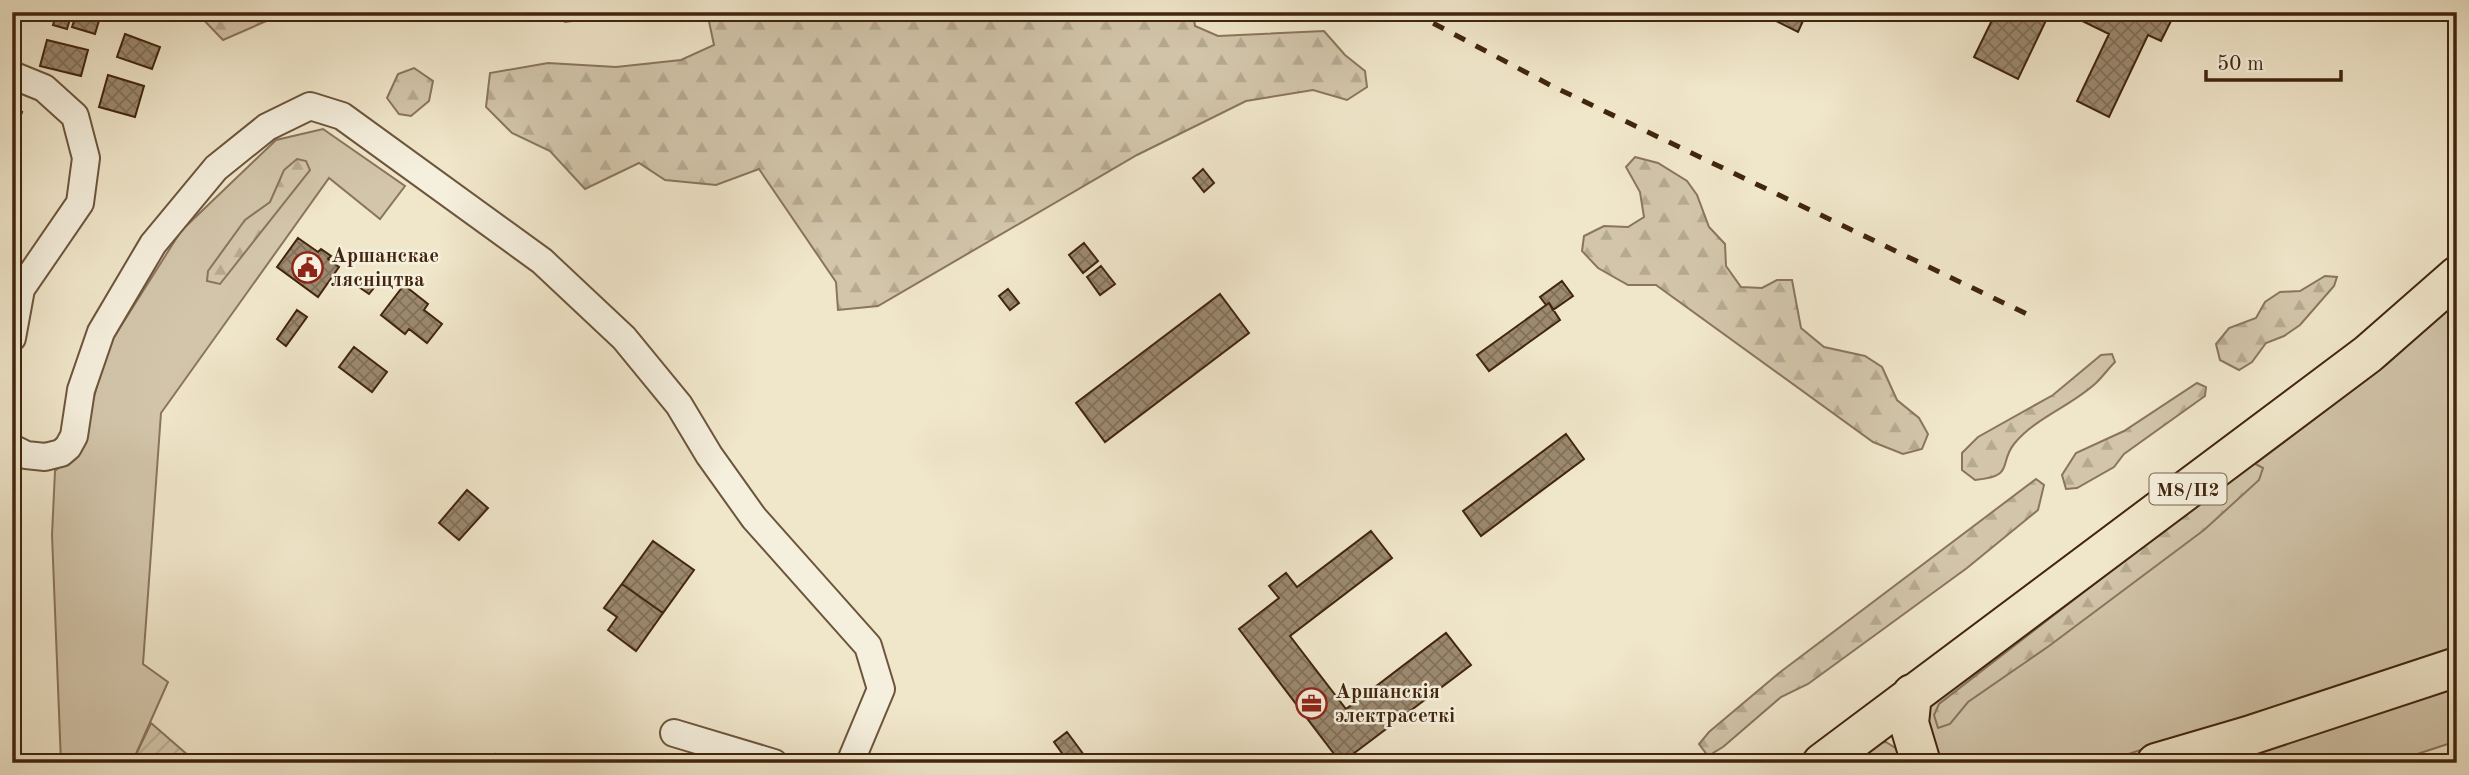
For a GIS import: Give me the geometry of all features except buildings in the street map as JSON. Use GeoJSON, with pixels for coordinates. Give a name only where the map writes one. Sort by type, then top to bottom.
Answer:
{"type":"FeatureCollection","features":[{"type":"Feature","properties":{"kind":"highway","name":"М8/П2"},"geometry":{"type":"LineString","coordinates":[[1822,763],[2368,354],[2457,276]]}},
{"type":"Feature","properties":{"kind":"highway"},"geometry":{"type":"LineString","coordinates":[[2156,763],[2248,736],[2457,667]]}},
{"type":"Feature","properties":{"kind":"highway"},"geometry":{"type":"LineString","coordinates":[[1912,694],[1909,723],[1921,763]]}},
{"type":"Feature","properties":{"kind":"street"},"geometry":{"type":"LineString","coordinates":[[12,75],[44,88],[75,116],[86,158],[80,203],[17,287],[12,338]]}},
{"type":"Feature","properties":{"kind":"street"},"geometry":{"type":"LineString","coordinates":[[12,448],[26,455],[45,457],[61,453],[68,447],[74,436],[81,390],[102,332],[153,244],[216,168],[267,127],[310,106],[342,116],[542,261],[624,338],[679,405],[709,455],[754,518],[868,646],[881,689],[850,763]]}},
{"type":"Feature","properties":{"kind":"street"},"geometry":{"type":"LineString","coordinates":[[674,733],[774,763]]}},
{"type":"Feature","properties":{"kind":"green space"},"geometry":{"type":"Polygon","coordinates":[[[196,12],[287,12],[223,40],[196,12]]]}},
{"type":"Feature","properties":{"kind":"green space"},"geometry":{"type":"Polygon","coordinates":[[[552,12],[591,12],[587,19],[565,22],[552,12]]]}},
{"type":"Feature","properties":{"kind":"green space"},"geometry":{"type":"Polygon","coordinates":[[[707,12],[1193,12],[1195,26],[1218,36],[1324,31],[1345,55],[1365,71],[1367,87],[1347,100],[1313,90],[1246,101],[1137,155],[878,306],[838,310],[836,282],[759,169],[716,185],[665,180],[639,163],[585,189],[550,151],[512,133],[486,107],[490,73],[548,63],[616,67],[681,60],[714,45],[707,12]]]}},
{"type":"Feature","properties":{"kind":"green space"},"geometry":{"type":"Polygon","coordinates":[[[414,68],[433,81],[429,101],[411,116],[399,114],[387,98],[398,74],[414,68]]]}},
{"type":"Feature","properties":{"kind":"green space"},"geometry":{"type":"Polygon","coordinates":[[[323,129],[405,186],[380,219],[329,178],[161,413],[143,664],[168,682],[132,763],[61,763],[52,535],[55,471],[81,446],[107,348],[181,231],[276,140],[323,129]]]}},
{"type":"Feature","properties":{"kind":"green space"},"geometry":{"type":"Polygon","coordinates":[[[1635,157],[1658,163],[1687,181],[1697,195],[1709,227],[1725,244],[1726,266],[1741,287],[1762,288],[1777,280],[1792,280],[1801,328],[1824,347],[1865,356],[1882,367],[1897,400],[1919,418],[1928,434],[1922,449],[1903,454],[1873,442],[1656,285],[1628,285],[1598,268],[1582,251],[1584,236],[1604,226],[1628,227],[1644,217],[1640,192],[1626,167],[1635,157]]]}},
{"type":"Feature","properties":{"kind":"green space"},"geometry":{"type":"Polygon","coordinates":[[[297,159],[306,161],[310,170],[220,284],[207,281],[208,271],[245,220],[270,202],[284,170],[297,159]]]}},
{"type":"Feature","properties":{"kind":"green space"},"geometry":{"type":"Polygon","coordinates":[[[2325,276],[2337,277],[2334,286],[2300,325],[2284,336],[2266,343],[2252,362],[2239,370],[2220,360],[2216,344],[2229,328],[2256,318],[2265,302],[2280,292],[2300,291],[2325,276]]]}},
{"type":"Feature","properties":{"kind":"green space"},"geometry":{"type":"Polygon","coordinates":[[[2457,301],[2457,647],[2101,763],[1930,763],[1925,710],[1937,699],[1993,662],[2386,365],[2457,301]]]}},
{"type":"Feature","properties":{"kind":"green space"},"geometry":{"type":"Polygon","coordinates":[[[2112,354],[2115,362],[2097,382],[2033,426],[2014,444],[2004,468],[1996,476],[1975,480],[1962,470],[1962,453],[1978,437],[2053,395],[2101,355],[2112,354]]]}},
{"type":"Feature","properties":{"kind":"green space"},"geometry":{"type":"Polygon","coordinates":[[[2197,383],[2206,387],[2205,396],[2124,454],[2114,467],[2077,488],[2066,489],[2062,475],[2076,453],[2124,431],[2197,383]]]}},
{"type":"Feature","properties":{"kind":"green space"},"geometry":{"type":"Polygon","coordinates":[[[2252,462],[2263,468],[2259,480],[2204,530],[2049,646],[1968,702],[1950,724],[1938,728],[1934,715],[1939,704],[2252,462]]]}},
{"type":"Feature","properties":{"kind":"green space"},"geometry":{"type":"Polygon","coordinates":[[[2036,479],[2044,485],[2038,510],[1967,568],[1808,684],[1781,697],[1723,747],[1708,756],[1699,744],[1709,732],[1779,673],[2036,479]]]}},
{"type":"Feature","properties":{"kind":"green space"},"geometry":{"type":"Polygon","coordinates":[[[2457,686],[2457,741],[2390,763],[2213,763],[2457,686]]]}},
{"type":"Feature","properties":{"kind":"green space"},"geometry":{"type":"Polygon","coordinates":[[[151,723],[197,763],[132,763],[151,723]]]}},
{"type":"Feature","properties":{"kind":"green space"},"geometry":{"type":"Polygon","coordinates":[[[1886,742],[1897,749],[1908,763],[1843,763],[1869,743],[1886,742]]]}},
{"type":"Feature","properties":{"kind":"railway"},"geometry":{"type":"LineString","coordinates":[[1412,12],[1550,85],[2033,317]]}},
{"type":"Feature","properties":{"kind":"place","name":"Аршанскае лясніцтва"},"geometry":{"type":"Point","coordinates":[308,267]}},
{"type":"Feature","properties":{"kind":"place","name":"Аршанскія электрасеткі"},"geometry":{"type":"Point","coordinates":[1312,703]}}]}
